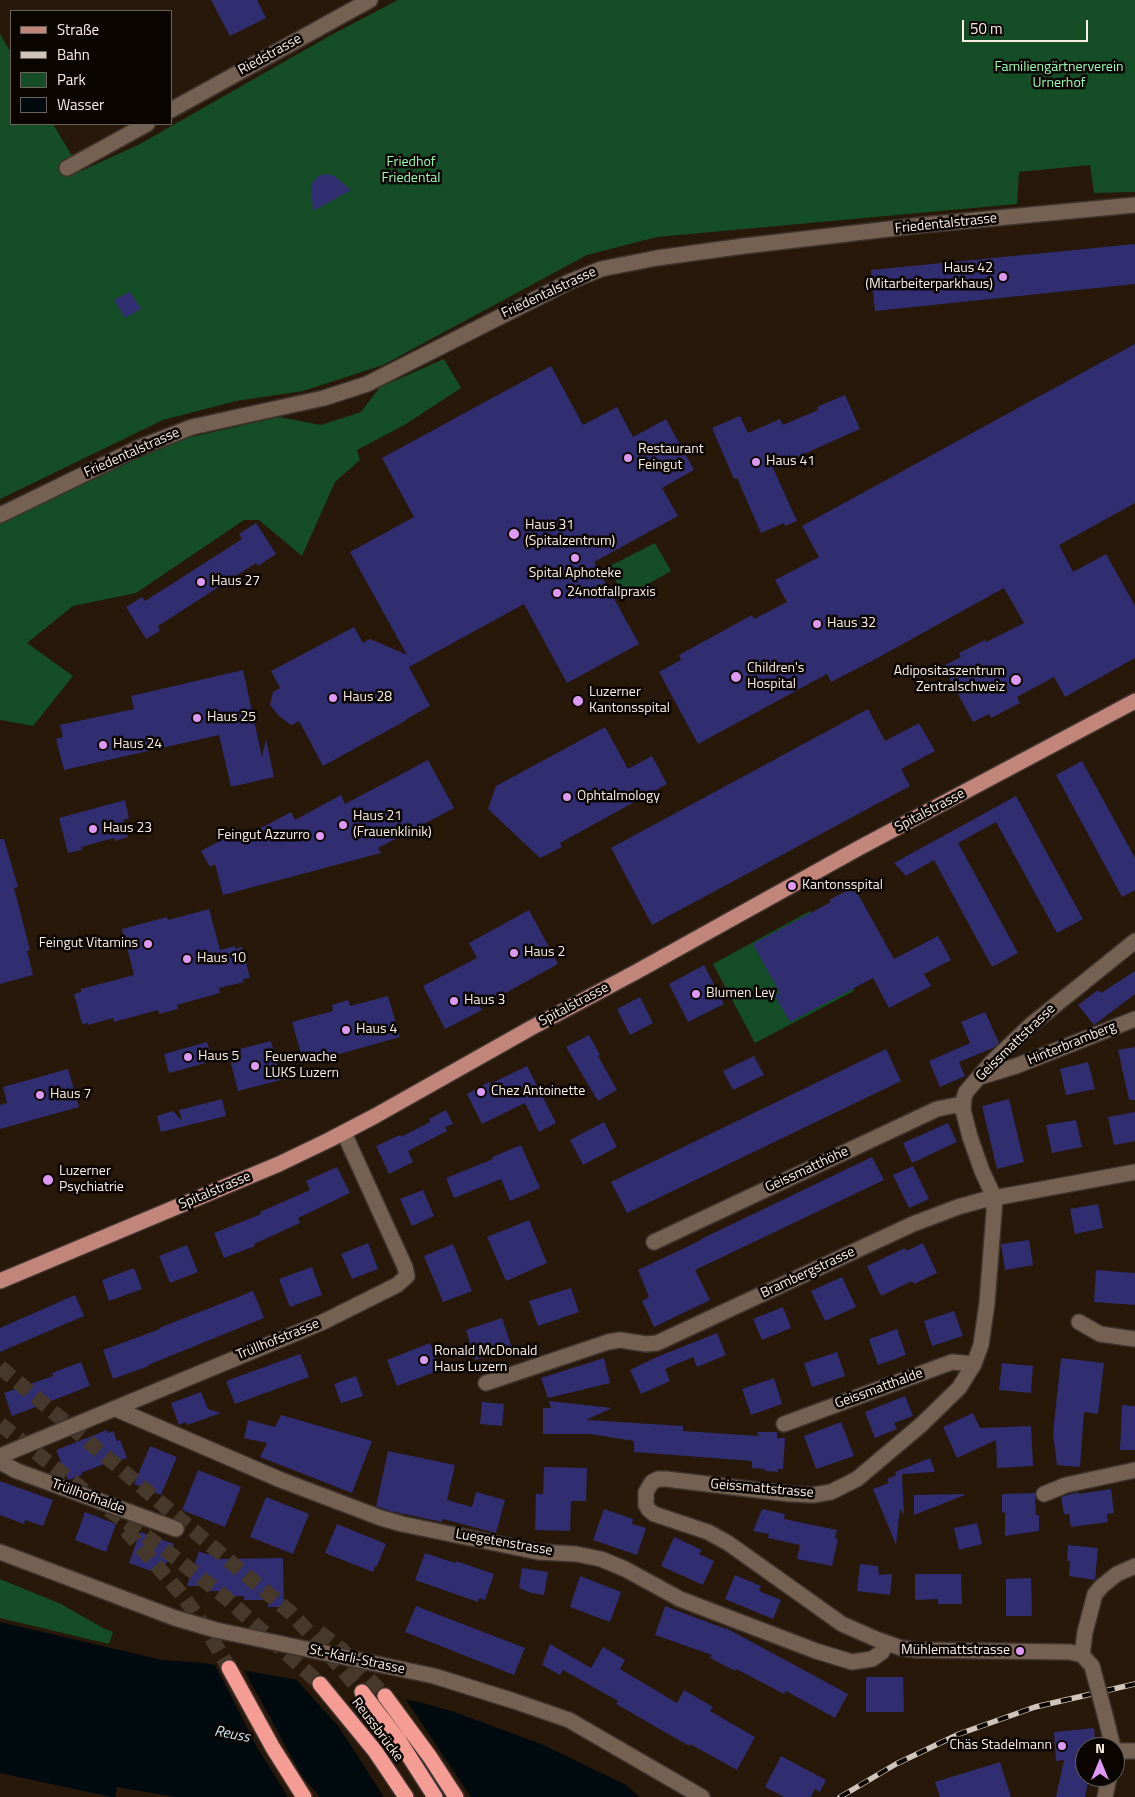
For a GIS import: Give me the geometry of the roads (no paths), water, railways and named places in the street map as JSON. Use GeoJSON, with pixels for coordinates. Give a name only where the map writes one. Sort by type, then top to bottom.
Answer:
{"type":"FeatureCollection","features":[{"type":"Feature","properties":{"kind":"highway"},"geometry":{"type":"LineString","coordinates":[[229,1668],[273,1748],[304,1797]]}},
{"type":"Feature","properties":{"kind":"highway","name":"Reussbrücke"},"geometry":{"type":"LineString","coordinates":[[320,1684],[375,1751],[406,1797]]}},
{"type":"Feature","properties":{"kind":"highway","name":"Reussbrücke"},"geometry":{"type":"LineString","coordinates":[[362,1692],[398,1738],[435,1797]]}},
{"type":"Feature","properties":{"kind":"highway"},"geometry":{"type":"LineString","coordinates":[[385,1696],[430,1757],[456,1797]]}},
{"type":"Feature","properties":{"kind":"main road","name":"Spitalstrasse"},"geometry":{"type":"LineString","coordinates":[[0,1281],[279,1164],[344,1133],[859,848],[1135,701]]}},
{"type":"Feature","properties":{"kind":"street","name":"Riedstrasse"},"geometry":{"type":"LineString","coordinates":[[172,109],[370,0]]}},
{"type":"Feature","properties":{"kind":"street"},"geometry":{"type":"LineString","coordinates":[[67,168],[145,125]]}},
{"type":"Feature","properties":{"kind":"street","name":"Friedentalstrasse"},"geometry":{"type":"LineString","coordinates":[[0,515],[138,448],[192,428],[324,398],[367,384],[569,282],[601,269],[657,258],[744,246],[924,225],[1135,205]]}},
{"type":"Feature","properties":{"kind":"street","name":"Geissmattstrasse"},"geometry":{"type":"LineString","coordinates":[[962,1104],[966,1092],[990,1064],[1032,1024],[1135,941]]}},
{"type":"Feature","properties":{"kind":"street","name":"Hinterbramberg"},"geometry":{"type":"LineString","coordinates":[[980,1077],[1016,1066],[1135,1019]]}},
{"type":"Feature","properties":{"kind":"street"},"geometry":{"type":"LineString","coordinates":[[962,1104],[970,1137],[982,1172],[995,1199]]}},
{"type":"Feature","properties":{"kind":"street","name":"Geissmatthöhe"},"geometry":{"type":"LineString","coordinates":[[654,1242],[937,1109],[962,1104]]}},
{"type":"Feature","properties":{"kind":"street","name":"Trüllhofstrasse"},"geometry":{"type":"LineString","coordinates":[[0,1456],[323,1322],[397,1285],[407,1276],[405,1267],[344,1133]]}},
{"type":"Feature","properties":{"kind":"street","name":"Brambergstrasse"},"geometry":{"type":"LineString","coordinates":[[486,1383],[608,1342],[620,1340],[646,1344],[657,1342],[913,1224],[975,1202],[1135,1172]]}},
{"type":"Feature","properties":{"kind":"street","name":"Geissmattstrasse"},"geometry":{"type":"LineString","coordinates":[[995,1199],[987,1302],[981,1345],[974,1364],[959,1388],[921,1425],[857,1479],[831,1492],[813,1495],[790,1494],[666,1479],[652,1482],[647,1488],[646,1505],[654,1514],[708,1532],[728,1543],[842,1624],[887,1643],[916,1650],[1070,1652],[1087,1660]]}},
{"type":"Feature","properties":{"kind":"street"},"geometry":{"type":"LineString","coordinates":[[1079,1322],[1100,1334],[1135,1339]]}},
{"type":"Feature","properties":{"kind":"street","name":"Geissmatthalde"},"geometry":{"type":"LineString","coordinates":[[784,1424],[952,1362],[974,1364]]}},
{"type":"Feature","properties":{"kind":"street","name":"Luegetenstrasse"},"geometry":{"type":"LineString","coordinates":[[116,1409],[280,1480],[381,1518],[538,1552],[576,1554],[601,1559],[680,1598],[816,1651],[852,1662],[872,1660],[882,1652],[887,1643]]}},
{"type":"Feature","properties":{"kind":"street","name":"Trüllhofhalde"},"geometry":{"type":"LineString","coordinates":[[0,1462],[17,1471],[176,1529]]}},
{"type":"Feature","properties":{"kind":"street"},"geometry":{"type":"LineString","coordinates":[[1044,1494],[1066,1485],[1135,1470]]}},
{"type":"Feature","properties":{"kind":"street","name":"St.-Karli-Strasse"},"geometry":{"type":"LineString","coordinates":[[0,1552],[175,1618],[216,1630],[434,1676],[514,1700],[569,1720],[702,1797]]}},
{"type":"Feature","properties":{"kind":"street"},"geometry":{"type":"LineString","coordinates":[[1110,1737],[1105,1715],[1087,1660],[1086,1625],[1095,1594],[1117,1574],[1135,1566]]}},
{"type":"Feature","properties":{"kind":"water","name":"Reuss"},"geometry":{"type":"Polygon","coordinates":[[[0,1622],[162,1660],[204,1663],[419,1702],[454,1712],[541,1744],[626,1785],[640,1797],[176,1797],[117,1787],[115,1797],[112,1797],[0,1773],[0,1622]]]}},
{"type":"Feature","properties":{"kind":"tunnel"},"geometry":{"type":"LineString","coordinates":[[0,1367],[291,1613],[362,1692]]}},
{"type":"Feature","properties":{"kind":"tunnel"},"geometry":{"type":"LineString","coordinates":[[0,1424],[101,1504],[164,1549],[225,1597],[320,1684]]}},
{"type":"Feature","properties":{"kind":"tunnel"},"geometry":{"type":"LineString","coordinates":[[126,1530],[183,1596],[208,1632],[229,1668]]}},
{"type":"Feature","properties":{"kind":"tunnel"},"geometry":{"type":"LineString","coordinates":[[319,1632],[341,1649],[385,1696]]}},
{"type":"Feature","properties":{"kind":"railway"},"geometry":{"type":"LineString","coordinates":[[840,1797],[896,1764],[959,1734],[1035,1707],[1135,1684]]}},
{"type":"Feature","properties":{"kind":"place","name":"Haus 42 (Mitarbeiterparkhaus)"},"geometry":{"type":"Point","coordinates":[1003,277]}},
{"type":"Feature","properties":{"kind":"place","name":"Restaurant Feingut"},"geometry":{"type":"Point","coordinates":[628,458]}},
{"type":"Feature","properties":{"kind":"place","name":"Haus 41"},"geometry":{"type":"Point","coordinates":[756,462]}},
{"type":"Feature","properties":{"kind":"place","name":"Haus 31 (Spitalzentrum)"},"geometry":{"type":"Point","coordinates":[514,534]}},
{"type":"Feature","properties":{"kind":"place","name":"Spital Aphoteke"},"geometry":{"type":"Point","coordinates":[575,558]}},
{"type":"Feature","properties":{"kind":"place","name":"Haus 27"},"geometry":{"type":"Point","coordinates":[201,582]}},
{"type":"Feature","properties":{"kind":"place","name":"24notfallpraxis"},"geometry":{"type":"Point","coordinates":[557,593]}},
{"type":"Feature","properties":{"kind":"place","name":"Haus 32"},"geometry":{"type":"Point","coordinates":[817,624]}},
{"type":"Feature","properties":{"kind":"place","name":"Children's Hospital"},"geometry":{"type":"Point","coordinates":[736,677]}},
{"type":"Feature","properties":{"kind":"place","name":"Adipositaszentrum Zentralschweiz"},"geometry":{"type":"Point","coordinates":[1016,680]}},
{"type":"Feature","properties":{"kind":"place","name":"Haus 28"},"geometry":{"type":"Point","coordinates":[333,698]}},
{"type":"Feature","properties":{"kind":"place","name":"Luzerner Kantonsspital"},"geometry":{"type":"Point","coordinates":[578,701]}},
{"type":"Feature","properties":{"kind":"place","name":"Haus 25"},"geometry":{"type":"Point","coordinates":[197,718]}},
{"type":"Feature","properties":{"kind":"place","name":"Haus 24"},"geometry":{"type":"Point","coordinates":[103,745]}},
{"type":"Feature","properties":{"kind":"place","name":"Ophtalmology"},"geometry":{"type":"Point","coordinates":[567,797]}},
{"type":"Feature","properties":{"kind":"place","name":"Haus 21 (Frauenklinik)"},"geometry":{"type":"Point","coordinates":[343,825]}},
{"type":"Feature","properties":{"kind":"place","name":"Haus 23"},"geometry":{"type":"Point","coordinates":[93,829]}},
{"type":"Feature","properties":{"kind":"place","name":"Feingut Azzurro"},"geometry":{"type":"Point","coordinates":[320,836]}},
{"type":"Feature","properties":{"kind":"place","name":"Kantonsspital"},"geometry":{"type":"Point","coordinates":[792,886]}},
{"type":"Feature","properties":{"kind":"place","name":"Feingut Vitamins"},"geometry":{"type":"Point","coordinates":[148,944]}},
{"type":"Feature","properties":{"kind":"place","name":"Haus 2"},"geometry":{"type":"Point","coordinates":[514,953]}},
{"type":"Feature","properties":{"kind":"place","name":"Haus 10"},"geometry":{"type":"Point","coordinates":[187,959]}},
{"type":"Feature","properties":{"kind":"place","name":"Blumen Ley"},"geometry":{"type":"Point","coordinates":[696,994]}},
{"type":"Feature","properties":{"kind":"place","name":"Haus 3"},"geometry":{"type":"Point","coordinates":[454,1001]}},
{"type":"Feature","properties":{"kind":"place","name":"Haus 4"},"geometry":{"type":"Point","coordinates":[346,1030]}},
{"type":"Feature","properties":{"kind":"place","name":"Haus 5"},"geometry":{"type":"Point","coordinates":[188,1057]}},
{"type":"Feature","properties":{"kind":"place","name":"Feuerwache LUKS Luzern"},"geometry":{"type":"Point","coordinates":[255,1066]}},
{"type":"Feature","properties":{"kind":"place","name":"Chez Antoinette"},"geometry":{"type":"Point","coordinates":[481,1092]}},
{"type":"Feature","properties":{"kind":"place","name":"Haus 7"},"geometry":{"type":"Point","coordinates":[40,1095]}},
{"type":"Feature","properties":{"kind":"place","name":"Luzerner Psychiatrie"},"geometry":{"type":"Point","coordinates":[48,1180]}},
{"type":"Feature","properties":{"kind":"place","name":"Ronald McDonald Haus Luzern"},"geometry":{"type":"Point","coordinates":[424,1360]}},
{"type":"Feature","properties":{"kind":"place","name":"Mühlemattstrasse"},"geometry":{"type":"Point","coordinates":[1020,1651]}},
{"type":"Feature","properties":{"kind":"place","name":"Chäs Stadelmann"},"geometry":{"type":"Point","coordinates":[1062,1746]}},
{"type":"Feature","properties":{"kind":"park label","name":"Familiengärtnerverein Urnerhof"},"geometry":{"type":"Point","coordinates":[1059,76]}},
{"type":"Feature","properties":{"kind":"park label","name":"Friedhof Friedental"},"geometry":{"type":"Point","coordinates":[411,172]}}]}
